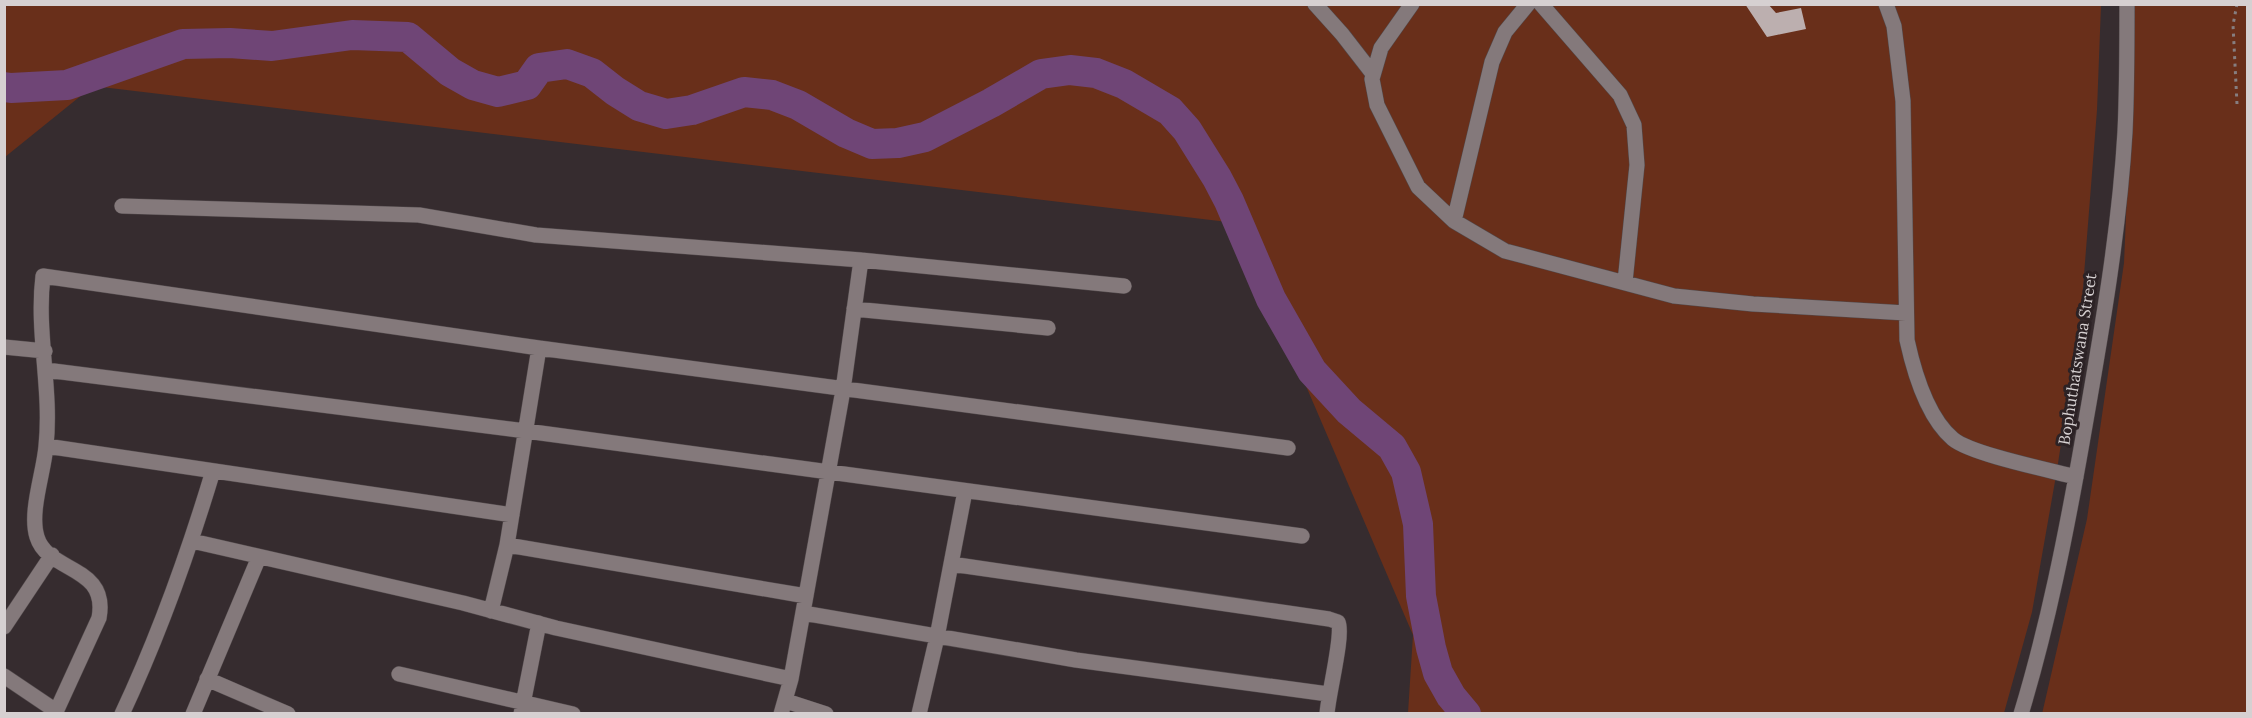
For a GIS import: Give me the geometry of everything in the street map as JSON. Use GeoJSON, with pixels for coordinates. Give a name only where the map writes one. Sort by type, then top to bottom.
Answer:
{"type":"FeatureCollection","features":[{"type":"Feature","properties":{"kind":"street"},"geometry":{"type":"LineString","coordinates":[[1315,4],[1342,33],[1373,74]]}},
{"type":"Feature","properties":{"kind":"street"},"geometry":{"type":"LineString","coordinates":[[1412,4],[1381,48],[1372,79],[1377,105],[1418,187],[1454,221],[1505,251],[1674,296],[1753,304],[1906,313]]}},
{"type":"Feature","properties":{"kind":"street"},"geometry":{"type":"LineString","coordinates":[[1454,221],[1492,62],[1505,32],[1528,4]]}},
{"type":"Feature","properties":{"kind":"street"},"geometry":{"type":"LineString","coordinates":[[1540,4],[1620,95],[1634,124],[1637,165],[1625,282]]}},
{"type":"Feature","properties":{"kind":"street"},"geometry":{"type":"LineString","coordinates":[[1886,4],[1894,26],[1903,101],[1907,340],[1914,373],[1932,413],[1953,439],[1974,450],[2076,477]]}},
{"type":"Feature","properties":{"kind":"street","name":"Bophuthatswana Street"},"geometry":{"type":"LineString","coordinates":[[2021,714],[2045,624],[2076,477],[2112,258],[2125,133],[2127,4]]}},
{"type":"Feature","properties":{"kind":"street"},"geometry":{"type":"LineString","coordinates":[[122,206],[418,214],[536,236],[861,260],[1124,286]]}},
{"type":"Feature","properties":{"kind":"street"},"geometry":{"type":"LineString","coordinates":[[826,714],[783,707],[791,679],[843,390],[861,260]]}},
{"type":"Feature","properties":{"kind":"street"},"geometry":{"type":"LineString","coordinates":[[4,676],[56,712],[99,618],[101,607],[99,593],[92,583],[52,555],[42,546],[36,536],[36,510],[48,421],[45,351],[40,308],[43,276],[843,390],[1288,448]]}},
{"type":"Feature","properties":{"kind":"street"},"geometry":{"type":"LineString","coordinates":[[854,309],[1048,328]]}},
{"type":"Feature","properties":{"kind":"street"},"geometry":{"type":"LineString","coordinates":[[4,347],[45,351]]}},
{"type":"Feature","properties":{"kind":"street"},"geometry":{"type":"LineString","coordinates":[[491,610],[507,544],[540,348]]}},
{"type":"Feature","properties":{"kind":"street"},"geometry":{"type":"LineString","coordinates":[[46,370],[526,430],[1302,536]]}},
{"type":"Feature","properties":{"kind":"street"},"geometry":{"type":"LineString","coordinates":[[46,446],[512,515]]}},
{"type":"Feature","properties":{"kind":"street"},"geometry":{"type":"LineString","coordinates":[[122,714],[192,541],[213,471]]}},
{"type":"Feature","properties":{"kind":"street"},"geometry":{"type":"LineString","coordinates":[[919,714],[937,637],[965,491]]}},
{"type":"Feature","properties":{"kind":"street"},"geometry":{"type":"LineString","coordinates":[[192,541],[491,610],[656,651],[791,679]]}},
{"type":"Feature","properties":{"kind":"street"},"geometry":{"type":"LineString","coordinates":[[507,544],[806,596]]}},
{"type":"Feature","properties":{"kind":"street"},"geometry":{"type":"LineString","coordinates":[[4,627],[52,555]]}},
{"type":"Feature","properties":{"kind":"street"},"geometry":{"type":"LineString","coordinates":[[193,714],[259,557]]}},
{"type":"Feature","properties":{"kind":"street"},"geometry":{"type":"LineString","coordinates":[[951,564],[1338,622],[1341,633],[1328,694],[1327,714]]}},
{"type":"Feature","properties":{"kind":"street"},"geometry":{"type":"LineString","coordinates":[[803,613],[1076,660],[1328,694]]}},
{"type":"Feature","properties":{"kind":"street"},"geometry":{"type":"LineString","coordinates":[[522,708],[539,623]]}},
{"type":"Feature","properties":{"kind":"street"},"geometry":{"type":"LineString","coordinates":[[399,674],[522,708],[573,714]]}},
{"type":"Feature","properties":{"kind":"street"},"geometry":{"type":"LineString","coordinates":[[207,679],[280,712]]}},
{"type":"Feature","properties":{"kind":"path"},"geometry":{"type":"LineString","coordinates":[[2236,4],[2233,25],[2237,104]]}},
{"type":"Feature","properties":{"kind":"shaded area"},"geometry":{"type":"Polygon","coordinates":[[[5,5],[2101,5],[2097,110],[2081,313],[2032,612],[2004,713],[1408,713],[1413,635],[1236,223],[93,86],[5,157],[5,5]]]}},
{"type":"Feature","properties":{"kind":"shaded area"},"geometry":{"type":"Polygon","coordinates":[[[2135,5],[2247,5],[2247,713],[2042,714],[2087,519],[2124,263],[2135,5]]]}},
{"type":"Feature","properties":{"kind":"building"},"geometry":{"type":"Polygon","coordinates":[[[1745,4],[1768,4],[1776,13],[1801,8],[1806,29],[1767,37],[1745,4]]]}},
{"type":"Feature","properties":{"kind":"waterway"},"geometry":{"type":"LineString","coordinates":[[4,87],[67,85],[183,44],[230,43],[272,46],[352,35],[408,37],[450,72],[473,85],[498,92],[527,85],[539,68],[567,64],[592,73],[639,106],[666,114],[692,110],[744,92],[772,95],[798,105],[846,133],[872,144],[898,143],[925,137],[1041,74],[1070,70],[1096,73],[1124,84],[1170,111],[1187,130],[1229,201],[1271,299],[1312,371],[1349,411],[1392,447],[1406,472],[1418,524],[1421,596],[1431,648],[1438,673],[1451,696],[1466,714]]}}]}
